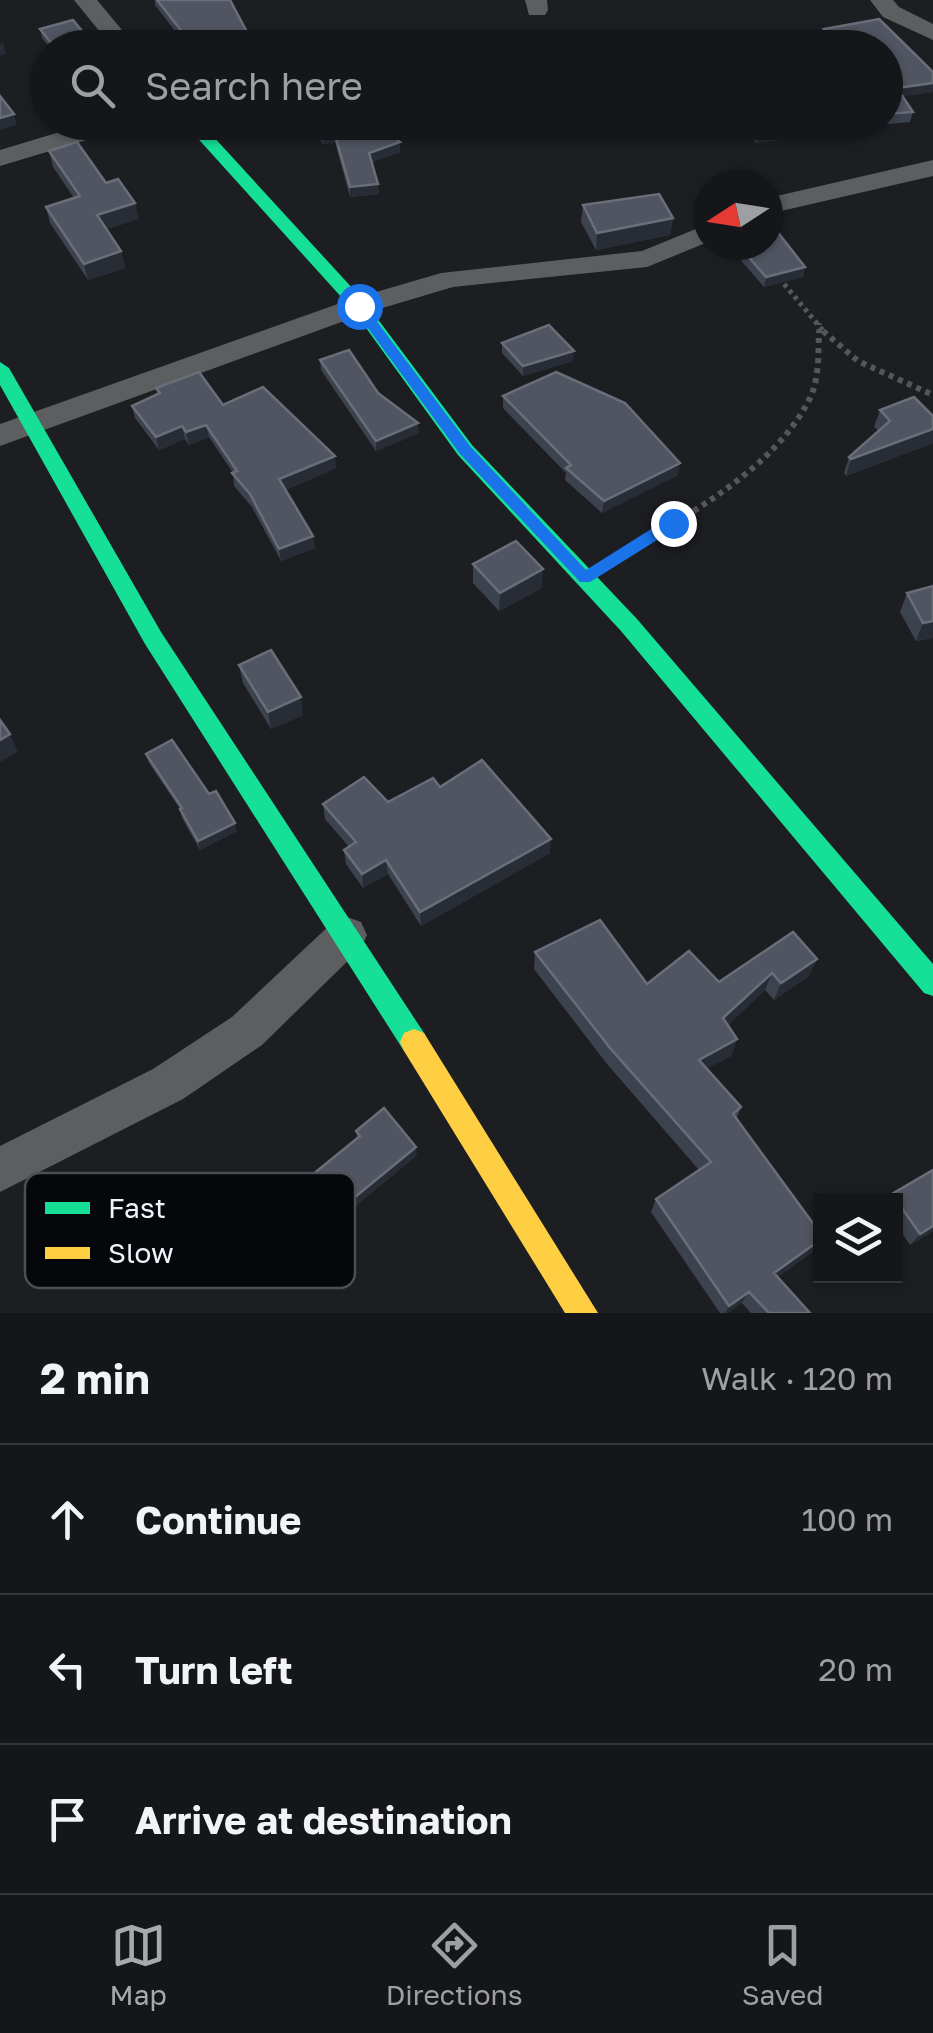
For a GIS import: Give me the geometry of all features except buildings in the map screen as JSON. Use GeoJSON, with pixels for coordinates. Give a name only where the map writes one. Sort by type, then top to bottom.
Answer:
{"type":"FeatureCollection","features":[{"type":"Feature","properties":{"kind":"street"},"geometry":{"type":"LineString","coordinates":[[85,0],[111,30]]}},
{"type":"Feature","properties":{"kind":"street"},"geometry":{"type":"LineString","coordinates":[[881,0],[891,12],[933,33]]}},
{"type":"Feature","properties":{"kind":"street"},"geometry":{"type":"LineString","coordinates":[[0,158],[60,140]]}},
{"type":"Feature","properties":{"kind":"street"},"geometry":{"type":"LineString","coordinates":[[207,140],[359,306],[465,450],[629,625],[933,984]]}},
{"type":"Feature","properties":{"kind":"street"},"geometry":{"type":"LineString","coordinates":[[783,203],[933,168]]}},
{"type":"Feature","properties":{"kind":"street"},"geometry":{"type":"LineString","coordinates":[[0,435],[359,306],[451,278],[647,259],[693,239]]}},
{"type":"Feature","properties":{"kind":"street"},"geometry":{"type":"LineString","coordinates":[[0,368],[153,638],[347,935],[583,1313]]}},
{"type":"Feature","properties":{"kind":"street"},"geometry":{"type":"LineString","coordinates":[[0,1170],[168,1084],[247,1031],[347,935]]}},
{"type":"Feature","properties":{"kind":"path"},"geometry":{"type":"LineString","coordinates":[[769,268],[842,351],[876,373],[933,394]]}},
{"type":"Feature","properties":{"kind":"path"},"geometry":{"type":"LineString","coordinates":[[585,578],[673,523],[734,478],[783,434],[809,399],[818,366],[819,323]]}},
{"type":"Feature","properties":{"kind":"traffic: fast"},"geometry":{"type":"LineString","coordinates":[[207,140],[359,306],[465,450],[629,625],[933,984]]}},
{"type":"Feature","properties":{"kind":"traffic: fast"},"geometry":{"type":"LineString","coordinates":[[0,368],[153,638],[414,1042]]}},
{"type":"Feature","properties":{"kind":"traffic: slow"},"geometry":{"type":"LineString","coordinates":[[414,1042],[583,1313]]}},
{"type":"Feature","properties":{"kind":"route"},"geometry":{"type":"LineString","coordinates":[[359,306],[465,450],[585,578],[673,523]]}}]}
